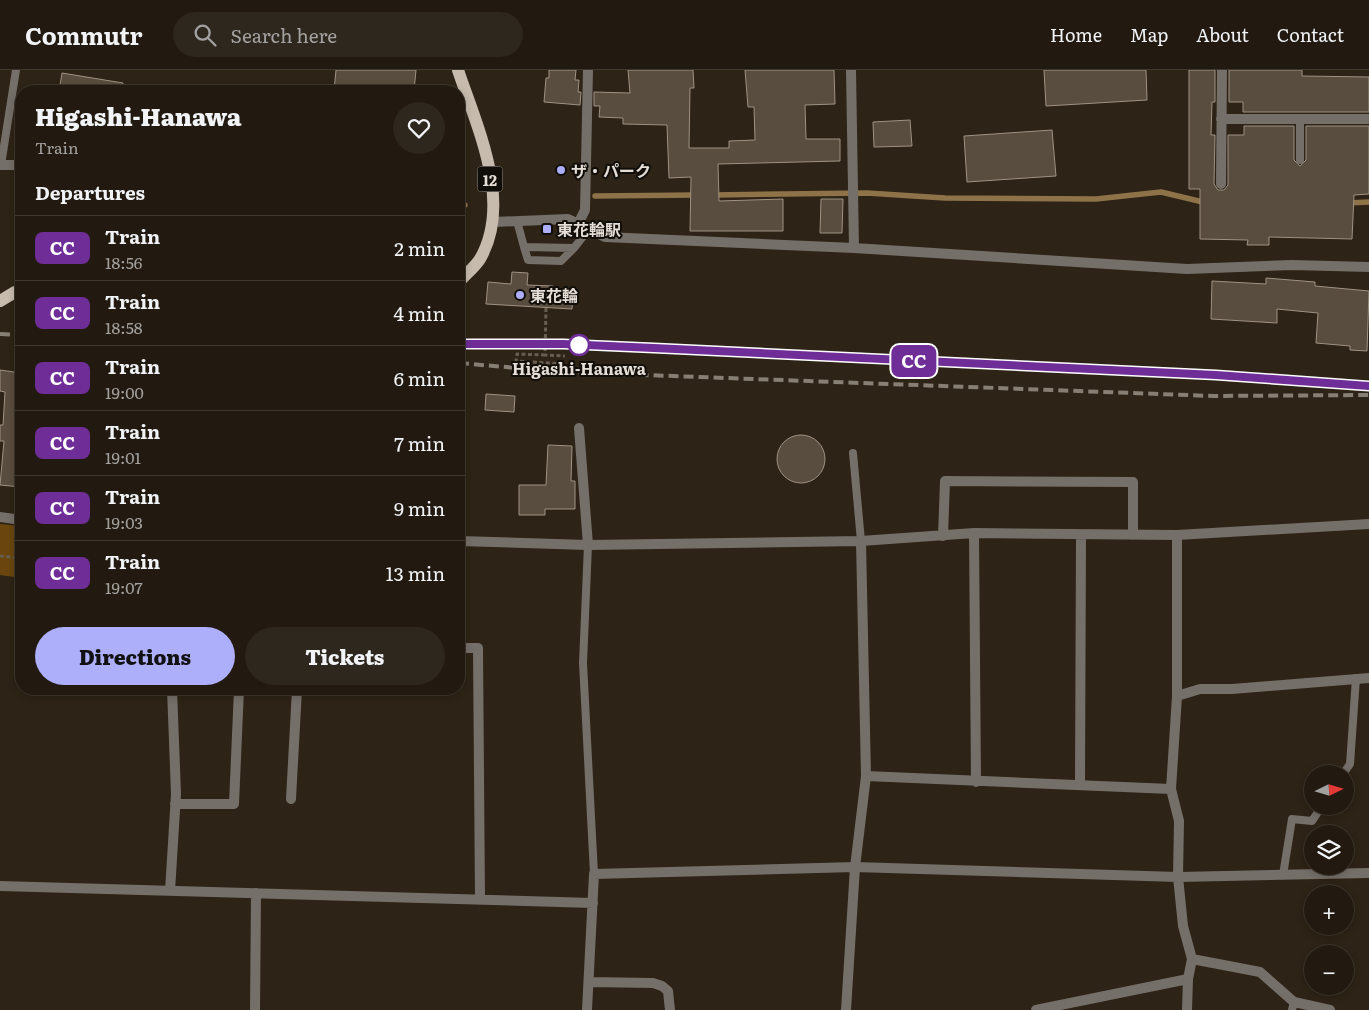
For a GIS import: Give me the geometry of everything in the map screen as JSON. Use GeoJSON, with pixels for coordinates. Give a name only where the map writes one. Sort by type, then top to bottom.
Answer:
{"type":"FeatureCollection","features":[{"type":"Feature","properties":{"kind":"main road","name":"12"},"geometry":{"type":"LineString","coordinates":[[458,70],[463,85]]}},
{"type":"Feature","properties":{"kind":"main road","name":"12"},"geometry":{"type":"LineString","coordinates":[[465,91],[483,146],[494,196],[494,222],[479,260],[465,275]]}},
{"type":"Feature","properties":{"kind":"main road"},"geometry":{"type":"LineString","coordinates":[[0,301],[15,293]]}},
{"type":"Feature","properties":{"kind":"street"},"geometry":{"type":"LineString","coordinates":[[578,224],[585,210],[588,70]]}},
{"type":"Feature","properties":{"kind":"street"},"geometry":{"type":"LineString","coordinates":[[852,70],[855,184],[854,248]]}},
{"type":"Feature","properties":{"kind":"street"},"geometry":{"type":"LineString","coordinates":[[1221,184],[1222,70]]}},
{"type":"Feature","properties":{"kind":"street"},"geometry":{"type":"LineString","coordinates":[[1221,119],[1369,120]]}},
{"type":"Feature","properties":{"kind":"street"},"geometry":{"type":"LineString","coordinates":[[1,165],[15,165]]}},
{"type":"Feature","properties":{"kind":"street"},"geometry":{"type":"LineString","coordinates":[[494,222],[568,219],[605,238],[854,248],[1187,269],[1292,265],[1369,267]]}},
{"type":"Feature","properties":{"kind":"street"},"geometry":{"type":"LineString","coordinates":[[579,428],[588,545]]}},
{"type":"Feature","properties":{"kind":"street"},"geometry":{"type":"LineString","coordinates":[[943,536],[945,481],[1133,482],[1133,535]]}},
{"type":"Feature","properties":{"kind":"street"},"geometry":{"type":"LineString","coordinates":[[0,517],[15,519]]}},
{"type":"Feature","properties":{"kind":"street"},"geometry":{"type":"LineString","coordinates":[[465,541],[588,545],[861,541],[974,533],[1177,534],[1369,524]]}},
{"type":"Feature","properties":{"kind":"street"},"geometry":{"type":"LineString","coordinates":[[974,533],[976,782]]}},
{"type":"Feature","properties":{"kind":"street"},"geometry":{"type":"LineString","coordinates":[[1177,534],[1177,696],[1171,789],[1179,821],[1178,877],[1183,926],[1192,960],[1188,979],[1187,1010]]}},
{"type":"Feature","properties":{"kind":"street"},"geometry":{"type":"LineString","coordinates":[[1080,785],[1081,535]]}},
{"type":"Feature","properties":{"kind":"street"},"geometry":{"type":"LineString","coordinates":[[846,1010],[855,867],[866,776],[861,541]]}},
{"type":"Feature","properties":{"kind":"street"},"geometry":{"type":"LineString","coordinates":[[465,648],[478,648],[480,900]]}},
{"type":"Feature","properties":{"kind":"street"},"geometry":{"type":"LineString","coordinates":[[1177,696],[1200,689],[1232,689],[1369,678]]}},
{"type":"Feature","properties":{"kind":"street"},"geometry":{"type":"LineString","coordinates":[[170,891],[175,804],[172,695]]}},
{"type":"Feature","properties":{"kind":"street"},"geometry":{"type":"LineString","coordinates":[[175,804],[234,804],[239,695]]}},
{"type":"Feature","properties":{"kind":"street"},"geometry":{"type":"LineString","coordinates":[[291,799],[298,695]]}},
{"type":"Feature","properties":{"kind":"street"},"geometry":{"type":"LineString","coordinates":[[866,776],[1171,789]]}},
{"type":"Feature","properties":{"kind":"street"},"geometry":{"type":"LineString","coordinates":[[587,1010],[594,874],[855,867],[1178,877],[1369,873]]}},
{"type":"Feature","properties":{"kind":"street"},"geometry":{"type":"LineString","coordinates":[[0,886],[593,903]]}},
{"type":"Feature","properties":{"kind":"street"},"geometry":{"type":"LineString","coordinates":[[255,1010],[256,893]]}},
{"type":"Feature","properties":{"kind":"street"},"geometry":{"type":"LineString","coordinates":[[1192,960],[1260,972],[1293,1006],[1330,1010]]}},
{"type":"Feature","properties":{"kind":"street"},"geometry":{"type":"LineString","coordinates":[[1036,1010],[1188,979]]}},
{"type":"Feature","properties":{"kind":"street"},"geometry":{"type":"LineString","coordinates":[[589,982],[653,983],[662,986],[668,991],[670,1010]]}},
{"type":"Feature","properties":{"kind":"lane"},"geometry":{"type":"LineString","coordinates":[[1,165],[16,70]]}},
{"type":"Feature","properties":{"kind":"lane"},"geometry":{"type":"LineString","coordinates":[[1300,120],[1300,160]]}},
{"type":"Feature","properties":{"kind":"lane"},"geometry":{"type":"LineString","coordinates":[[517,220],[528,260],[561,261],[589,229]]}},
{"type":"Feature","properties":{"kind":"lane"},"geometry":{"type":"LineString","coordinates":[[524,247],[574,248]]}},
{"type":"Feature","properties":{"kind":"lane"},"geometry":{"type":"LineString","coordinates":[[853,453],[861,541]]}},
{"type":"Feature","properties":{"kind":"lane"},"geometry":{"type":"LineString","coordinates":[[588,545],[583,663],[594,874]]}},
{"type":"Feature","properties":{"kind":"lane"},"geometry":{"type":"LineString","coordinates":[[1349,765],[1356,678]]}},
{"type":"Feature","properties":{"kind":"lane"},"geometry":{"type":"LineString","coordinates":[[1283,875],[1292,819],[1312,821],[1316,815]]}},
{"type":"Feature","properties":{"kind":"path"},"geometry":{"type":"LineString","coordinates":[[545,355],[546,308]]}},
{"type":"Feature","properties":{"kind":"path"},"geometry":{"type":"LineString","coordinates":[[565,356],[517,354],[516,361],[565,364]]}},
{"type":"Feature","properties":{"kind":"path"},"geometry":{"type":"LineString","coordinates":[[0,556],[15,557]]}},
{"type":"Feature","properties":{"kind":"shaded area"},"geometry":{"type":"Polygon","coordinates":[[[0,524],[15,525],[15,577],[0,575],[0,524]]]}},
{"type":"Feature","properties":{"kind":"building"},"geometry":{"type":"Polygon","coordinates":[[[336,70],[416,70],[415,85],[335,85],[336,70]]]}},
{"type":"Feature","properties":{"kind":"building"},"geometry":{"type":"Polygon","coordinates":[[[549,70],[576,70],[575,80],[579,80],[578,92],[581,92],[580,105],[544,102],[546,78],[549,78],[549,70]]]}},
{"type":"Feature","properties":{"kind":"building"},"geometry":{"type":"Polygon","coordinates":[[[628,70],[693,70],[694,88],[690,88],[689,148],[729,148],[729,141],[755,140],[754,107],[748,107],[745,70],[834,70],[835,104],[805,105],[806,139],[840,139],[840,161],[718,164],[719,201],[783,199],[783,231],[690,231],[691,177],[669,178],[667,125],[623,124],[623,118],[599,117],[600,106],[594,106],[594,92],[630,93],[628,70]]]}},
{"type":"Feature","properties":{"kind":"building"},"geometry":{"type":"Polygon","coordinates":[[[1044,70],[1146,70],[1147,100],[1046,106],[1044,70]]]}},
{"type":"Feature","properties":{"kind":"building"},"geometry":{"type":"Polygon","coordinates":[[[1189,70],[1215,70],[1215,102],[1212,102],[1211,135],[1215,135],[1214,184],[1218,190],[1224,190],[1228,185],[1228,135],[1244,135],[1244,126],[1294,126],[1294,160],[1300,166],[1306,160],[1306,126],[1369,126],[1369,194],[1354,195],[1352,239],[1269,237],[1269,245],[1247,245],[1248,240],[1200,239],[1200,189],[1189,189],[1189,70]]]}},
{"type":"Feature","properties":{"kind":"building"},"geometry":{"type":"Polygon","coordinates":[[[1229,70],[1302,70],[1302,76],[1369,77],[1369,112],[1243,112],[1243,102],[1229,102],[1229,70]]]}},
{"type":"Feature","properties":{"kind":"building"},"geometry":{"type":"Polygon","coordinates":[[[62,73],[123,83],[123,85],[60,85],[62,73]]]}},
{"type":"Feature","properties":{"kind":"building"},"geometry":{"type":"Polygon","coordinates":[[[910,120],[912,146],[874,147],[873,122],[910,120]]]}},
{"type":"Feature","properties":{"kind":"building"},"geometry":{"type":"Polygon","coordinates":[[[1052,130],[1056,176],[967,182],[964,136],[1052,130]]]}},
{"type":"Feature","properties":{"kind":"building"},"geometry":{"type":"Polygon","coordinates":[[[821,199],[843,199],[842,233],[820,233],[821,199]]]}},
{"type":"Feature","properties":{"kind":"building","name":"東花輪"},"geometry":{"type":"Polygon","coordinates":[[[512,272],[528,273],[527,285],[553,286],[553,291],[573,291],[572,309],[486,304],[488,282],[511,284],[512,272]]]}},
{"type":"Feature","properties":{"kind":"building"},"geometry":{"type":"Polygon","coordinates":[[[1266,278],[1315,282],[1315,286],[1369,291],[1367,351],[1350,350],[1350,346],[1316,343],[1318,313],[1277,309],[1277,323],[1211,319],[1212,281],[1266,284],[1266,278]]]}},
{"type":"Feature","properties":{"kind":"building"},"geometry":{"type":"Polygon","coordinates":[[[0,370],[15,372],[15,486],[0,485],[4,441],[0,441],[0,425],[3,425],[5,392],[0,391],[0,370]]]}},
{"type":"Feature","properties":{"kind":"building"},"geometry":{"type":"Polygon","coordinates":[[[486,394],[515,396],[514,412],[485,410],[486,394]]]}},
{"type":"Feature","properties":{"kind":"building"},"geometry":{"type":"Polygon","coordinates":[[[801,435],[810,437],[818,442],[823,450],[825,459],[823,468],[818,476],[810,481],[801,483],[792,481],[784,476],[779,468],[777,459],[779,450],[784,442],[792,437],[801,435]]]}},
{"type":"Feature","properties":{"kind":"building"},"geometry":{"type":"Polygon","coordinates":[[[548,445],[572,446],[571,481],[575,481],[575,509],[545,509],[545,515],[519,515],[519,485],[546,485],[548,445]]]}},
{"type":"Feature","properties":{"kind":"waterway"},"geometry":{"type":"LineString","coordinates":[[713,195],[867,193],[945,198],[1096,199],[1161,192],[1207,203]]}},
{"type":"Feature","properties":{"kind":"waterway"},"geometry":{"type":"LineString","coordinates":[[595,196],[697,195]]}},
{"type":"Feature","properties":{"kind":"waterway"},"geometry":{"type":"LineString","coordinates":[[1346,203],[1369,202]]}},
{"type":"Feature","properties":{"kind":"railway"},"geometry":{"type":"LineString","coordinates":[[0,334],[15,335]]}},
{"type":"Feature","properties":{"kind":"railway"},"geometry":{"type":"LineString","coordinates":[[465,344],[654,348],[1215,375],[1369,386]]}},
{"type":"Feature","properties":{"kind":"railway"},"geometry":{"type":"LineString","coordinates":[[465,364],[564,372],[1213,396],[1369,395]]}},
{"type":"Feature","properties":{"kind":"train","name":"CC"},"geometry":{"type":"LineString","coordinates":[[465,344],[563,344],[654,348],[1216,375],[1369,386]]}},
{"type":"Feature","properties":{"kind":"place","name":"ザ・パーク"},"geometry":{"type":"Point","coordinates":[561,170]}},
{"type":"Feature","properties":{"kind":"place","name":"東花輪駅"},"geometry":{"type":"Point","coordinates":[547,229]}},
{"type":"Feature","properties":{"kind":"place","name":"東花輪"},"geometry":{"type":"Point","coordinates":[520,295]}},
{"type":"Feature","properties":{"kind":"place","name":"Higashi-Hanawa"},"geometry":{"type":"Point","coordinates":[579,345]}}]}
